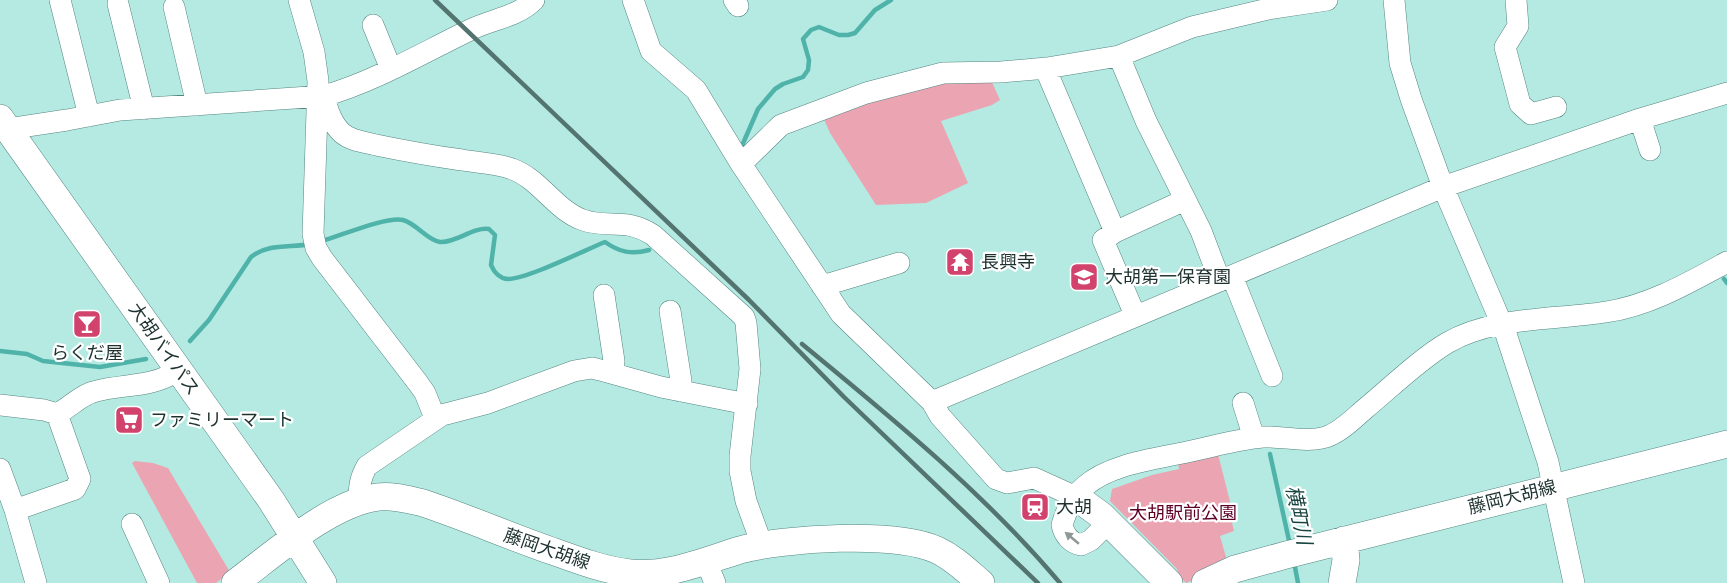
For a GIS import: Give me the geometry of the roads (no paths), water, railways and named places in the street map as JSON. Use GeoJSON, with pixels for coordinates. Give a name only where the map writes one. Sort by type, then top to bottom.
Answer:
{"type":"FeatureCollection","features":[{"type":"Feature","properties":{"kind":"main road","name":"大胡バイパス"},"geometry":{"type":"LineString","coordinates":[[2,125],[179,370],[296,538],[323,583]]}},
{"type":"Feature","properties":{"kind":"main road","name":"藤岡大胡線"},"geometry":{"type":"LineString","coordinates":[[1205,583],[1235,569],[1292,553],[1727,444]]}},
{"type":"Feature","properties":{"kind":"main road","name":"藤岡大胡線"},"geometry":{"type":"LineString","coordinates":[[236,583],[312,526],[359,501],[380,496],[423,503],[585,563],[646,578],[675,570],[710,572],[762,545],[821,540],[905,541],[927,546],[947,555],[981,583]]}},
{"type":"Feature","properties":{"kind":"main road"},"geometry":{"type":"LineString","coordinates":[[1076,497],[1108,522],[1169,583]]}},
{"type":"Feature","properties":{"kind":"main road"},"geometry":{"type":"LineString","coordinates":[[1342,583],[1346,560],[1344,540]]}},
{"type":"Feature","properties":{"kind":"street"},"geometry":{"type":"LineString","coordinates":[[60,0],[89,116]]}},
{"type":"Feature","properties":{"kind":"street"},"geometry":{"type":"LineString","coordinates":[[299,0],[317,63],[321,97],[315,241],[322,258],[425,393],[435,418]]}},
{"type":"Feature","properties":{"kind":"street"},"geometry":{"type":"LineString","coordinates":[[2,125],[89,116],[120,110],[321,97],[348,89],[475,28],[510,16],[534,0]]}},
{"type":"Feature","properties":{"kind":"street"},"geometry":{"type":"LineString","coordinates":[[633,0],[651,51],[696,90],[741,164],[844,318],[932,402],[940,416],[996,479],[1007,483],[1034,478],[1076,497]]}},
{"type":"Feature","properties":{"kind":"street"},"geometry":{"type":"LineString","coordinates":[[741,164],[781,125],[866,93],[943,73],[1047,68],[1119,56],[1192,27],[1267,5],[1327,0]]}},
{"type":"Feature","properties":{"kind":"street"},"geometry":{"type":"LineString","coordinates":[[1394,0],[1400,63],[1411,99],[1443,187],[1503,325],[1555,486],[1574,583]]}},
{"type":"Feature","properties":{"kind":"street"},"geometry":{"type":"LineString","coordinates":[[1515,0],[1518,26],[1505,47],[1520,104],[1531,114],[1556,107]]}},
{"type":"Feature","properties":{"kind":"street"},"geometry":{"type":"LineString","coordinates":[[118,4],[144,109]]}},
{"type":"Feature","properties":{"kind":"street"},"geometry":{"type":"LineString","coordinates":[[174,8],[197,105]]}},
{"type":"Feature","properties":{"kind":"street"},"geometry":{"type":"LineString","coordinates":[[373,25],[391,69]]}},
{"type":"Feature","properties":{"kind":"street"},"geometry":{"type":"LineString","coordinates":[[1119,56],[1146,121],[1226,278],[1272,376]]}},
{"type":"Feature","properties":{"kind":"street"},"geometry":{"type":"LineString","coordinates":[[1047,68],[1079,150],[1115,232]]}},
{"type":"Feature","properties":{"kind":"street"},"geometry":{"type":"LineString","coordinates":[[932,402],[1443,187],[1640,119],[1727,93]]}},
{"type":"Feature","properties":{"kind":"street"},"geometry":{"type":"LineString","coordinates":[[321,97],[336,126],[342,133],[354,140],[411,153],[512,169],[533,182],[563,210],[582,220],[593,223],[632,225],[653,235],[744,317],[750,369],[740,471],[746,501],[762,545]]}},
{"type":"Feature","properties":{"kind":"street"},"geometry":{"type":"LineString","coordinates":[[1640,119],[1650,150]]}},
{"type":"Feature","properties":{"kind":"street"},"geometry":{"type":"LineString","coordinates":[[1135,315],[1103,240],[1115,232],[1185,200]]}},
{"type":"Feature","properties":{"kind":"street"},"geometry":{"type":"LineString","coordinates":[[1108,522],[1087,543],[1081,545],[1072,542],[1065,535],[1062,525],[1076,497],[1085,486],[1095,479],[1127,466],[1254,438],[1305,439],[1329,436],[1347,425],[1446,344],[1471,333],[1503,325],[1607,312],[1636,305],[1727,262]]}},
{"type":"Feature","properties":{"kind":"street"},"geometry":{"type":"LineString","coordinates":[[822,286],[899,263]]}},
{"type":"Feature","properties":{"kind":"street"},"geometry":{"type":"LineString","coordinates":[[604,295],[614,361],[613,372]]}},
{"type":"Feature","properties":{"kind":"street"},"geometry":{"type":"LineString","coordinates":[[670,311],[681,381],[680,391]]}},
{"type":"Feature","properties":{"kind":"street"},"geometry":{"type":"LineString","coordinates":[[359,501],[361,475],[366,466],[435,418],[488,403],[574,371],[592,368],[613,372],[680,391],[747,404]]}},
{"type":"Feature","properties":{"kind":"street"},"geometry":{"type":"LineString","coordinates":[[0,405],[44,410],[57,414],[93,392],[143,384],[162,379],[179,370]]}},
{"type":"Feature","properties":{"kind":"street"},"geometry":{"type":"LineString","coordinates":[[1243,403],[1254,438]]}},
{"type":"Feature","properties":{"kind":"street"},"geometry":{"type":"LineString","coordinates":[[15,510],[69,491],[79,484],[80,479],[57,414]]}},
{"type":"Feature","properties":{"kind":"street"},"geometry":{"type":"LineString","coordinates":[[0,469],[15,510],[36,583]]}},
{"type":"Feature","properties":{"kind":"street"},"geometry":{"type":"LineString","coordinates":[[132,524],[159,583]]}},
{"type":"Feature","properties":{"kind":"waterway"},"geometry":{"type":"LineString","coordinates":[[741,148],[758,109],[775,89],[803,77],[808,70],[809,60],[803,39],[811,30],[819,27],[839,35],[855,33],[875,10],[891,0]]}},
{"type":"Feature","properties":{"kind":"waterway"},"geometry":{"type":"LineString","coordinates":[[322,241],[375,224],[396,220],[408,222],[435,241],[440,242],[446,242],[477,230],[489,229],[495,235],[491,265],[498,275],[508,279],[542,269],[605,242],[626,252],[649,250]]}},
{"type":"Feature","properties":{"kind":"waterway"},"geometry":{"type":"LineString","coordinates":[[190,341],[209,320],[251,257],[272,248],[311,244]]}},
{"type":"Feature","properties":{"kind":"waterway","name":"横町川"},"geometry":{"type":"LineString","coordinates":[[1724,279],[1727,283]]}},
{"type":"Feature","properties":{"kind":"waterway"},"geometry":{"type":"LineString","coordinates":[[0,351],[27,354],[43,361],[100,367],[146,359]]}},
{"type":"Feature","properties":{"kind":"waterway","name":"横町川"},"geometry":{"type":"LineString","coordinates":[[1270,454],[1290,545]]}},
{"type":"Feature","properties":{"kind":"waterway","name":"横町川"},"geometry":{"type":"LineString","coordinates":[[1294,562],[1298,583]]}},
{"type":"Feature","properties":{"kind":"railway"},"geometry":{"type":"LineString","coordinates":[[435,0],[749,300],[844,397],[1038,583]]}},
{"type":"Feature","properties":{"kind":"railway"},"geometry":{"type":"LineString","coordinates":[[802,344],[903,428],[969,487],[1060,583]]}},
{"type":"Feature","properties":{"kind":"place","name":"長興寺"},"geometry":{"type":"Point","coordinates":[960,262]}},
{"type":"Feature","properties":{"kind":"place","name":"大胡第一保育園"},"geometry":{"type":"Point","coordinates":[1084,277]}},
{"type":"Feature","properties":{"kind":"place","name":"らくだ屋"},"geometry":{"type":"Point","coordinates":[87,324]}},
{"type":"Feature","properties":{"kind":"place","name":"ファミリーマート"},"geometry":{"type":"Point","coordinates":[129,420]}},
{"type":"Feature","properties":{"kind":"place","name":"大胡"},"geometry":{"type":"Point","coordinates":[1035,507]}},
{"type":"Feature","properties":{"kind":"park label","name":"大胡駅前公園"},"geometry":{"type":"Point","coordinates":[1183,513]}}]}
